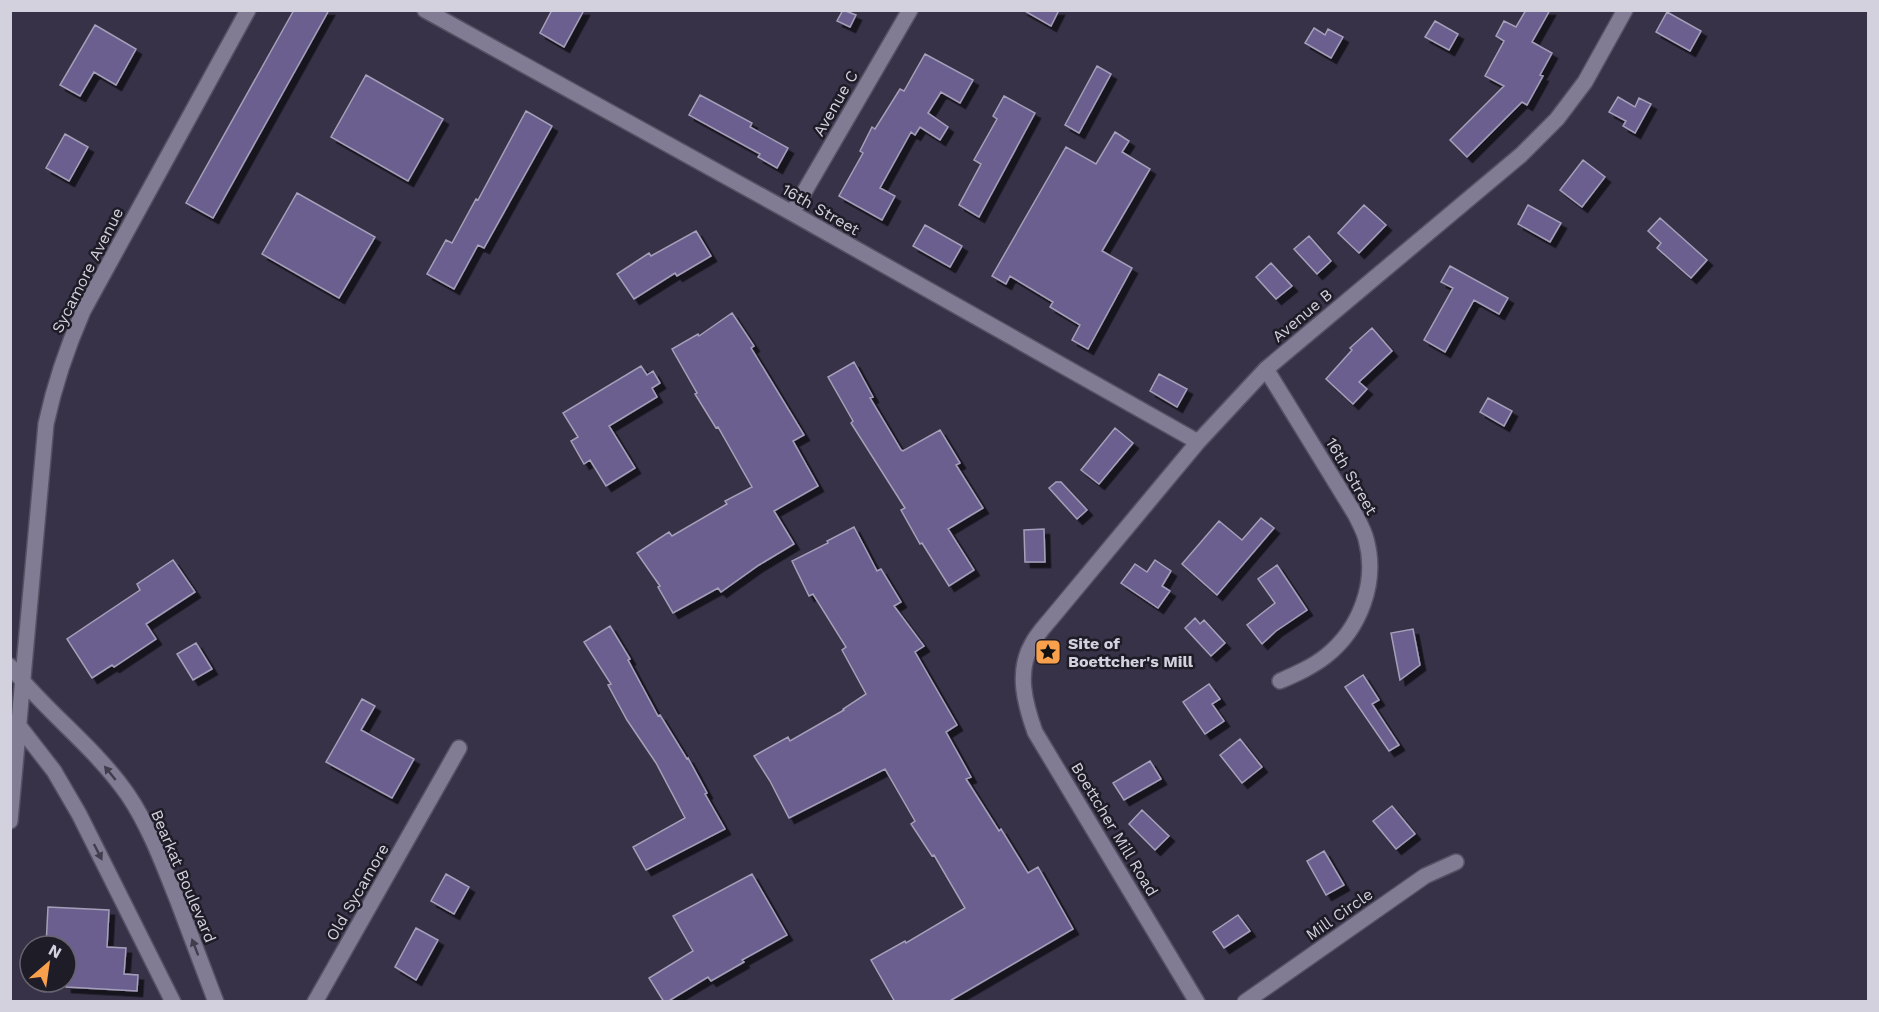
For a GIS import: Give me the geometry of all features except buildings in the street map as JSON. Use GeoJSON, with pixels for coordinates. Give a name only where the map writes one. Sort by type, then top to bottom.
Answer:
{"type":"FeatureCollection","features":[{"type":"Feature","properties":{"kind":"street","name":"Sycamore Avenue"},"geometry":{"type":"LineString","coordinates":[[10,820],[15,721],[24,683],[46,424],[55,384],[83,311],[248,10]]}},
{"type":"Feature","properties":{"kind":"street","name":"16th Street"},"geometry":{"type":"LineString","coordinates":[[425,10],[792,213],[1198,442]]}},
{"type":"Feature","properties":{"kind":"street","name":"Avenue C"},"geometry":{"type":"LineString","coordinates":[[792,213],[910,10]]}},
{"type":"Feature","properties":{"kind":"street","name":"Avenue B"},"geometry":{"type":"LineString","coordinates":[[1023,668],[1031,645],[1049,621],[1198,442],[1266,369],[1521,155],[1557,119],[1585,82],[1625,10]]}},
{"type":"Feature","properties":{"kind":"street","name":"16th Street"},"geometry":{"type":"LineString","coordinates":[[1266,369],[1355,514],[1366,538],[1370,563],[1369,586],[1364,602],[1346,636],[1326,656],[1306,669],[1280,681]]}},
{"type":"Feature","properties":{"kind":"street","name":"Bearkat Boulevard"},"geometry":{"type":"LineString","coordinates":[[10,666],[98,758],[128,795],[149,833],[166,872],[216,1002]]}},
{"type":"Feature","properties":{"kind":"street","name":"Boettcher Mill Road"},"geometry":{"type":"LineString","coordinates":[[1023,668],[1027,709],[1035,732],[1197,1002]]}},
{"type":"Feature","properties":{"kind":"street"},"geometry":{"type":"LineString","coordinates":[[15,721],[54,771],[79,814],[173,1002]]}},
{"type":"Feature","properties":{"kind":"street","name":"Old Sycamore"},"geometry":{"type":"LineString","coordinates":[[315,1002],[459,748]]}},
{"type":"Feature","properties":{"kind":"street","name":"Mill Circle"},"geometry":{"type":"LineString","coordinates":[[1245,1002],[1425,876],[1456,862]]}},
{"type":"Feature","properties":{"kind":"place","name":"Site of Boettcher's Mill"},"geometry":{"type":"Point","coordinates":[1048,652]}}]}
